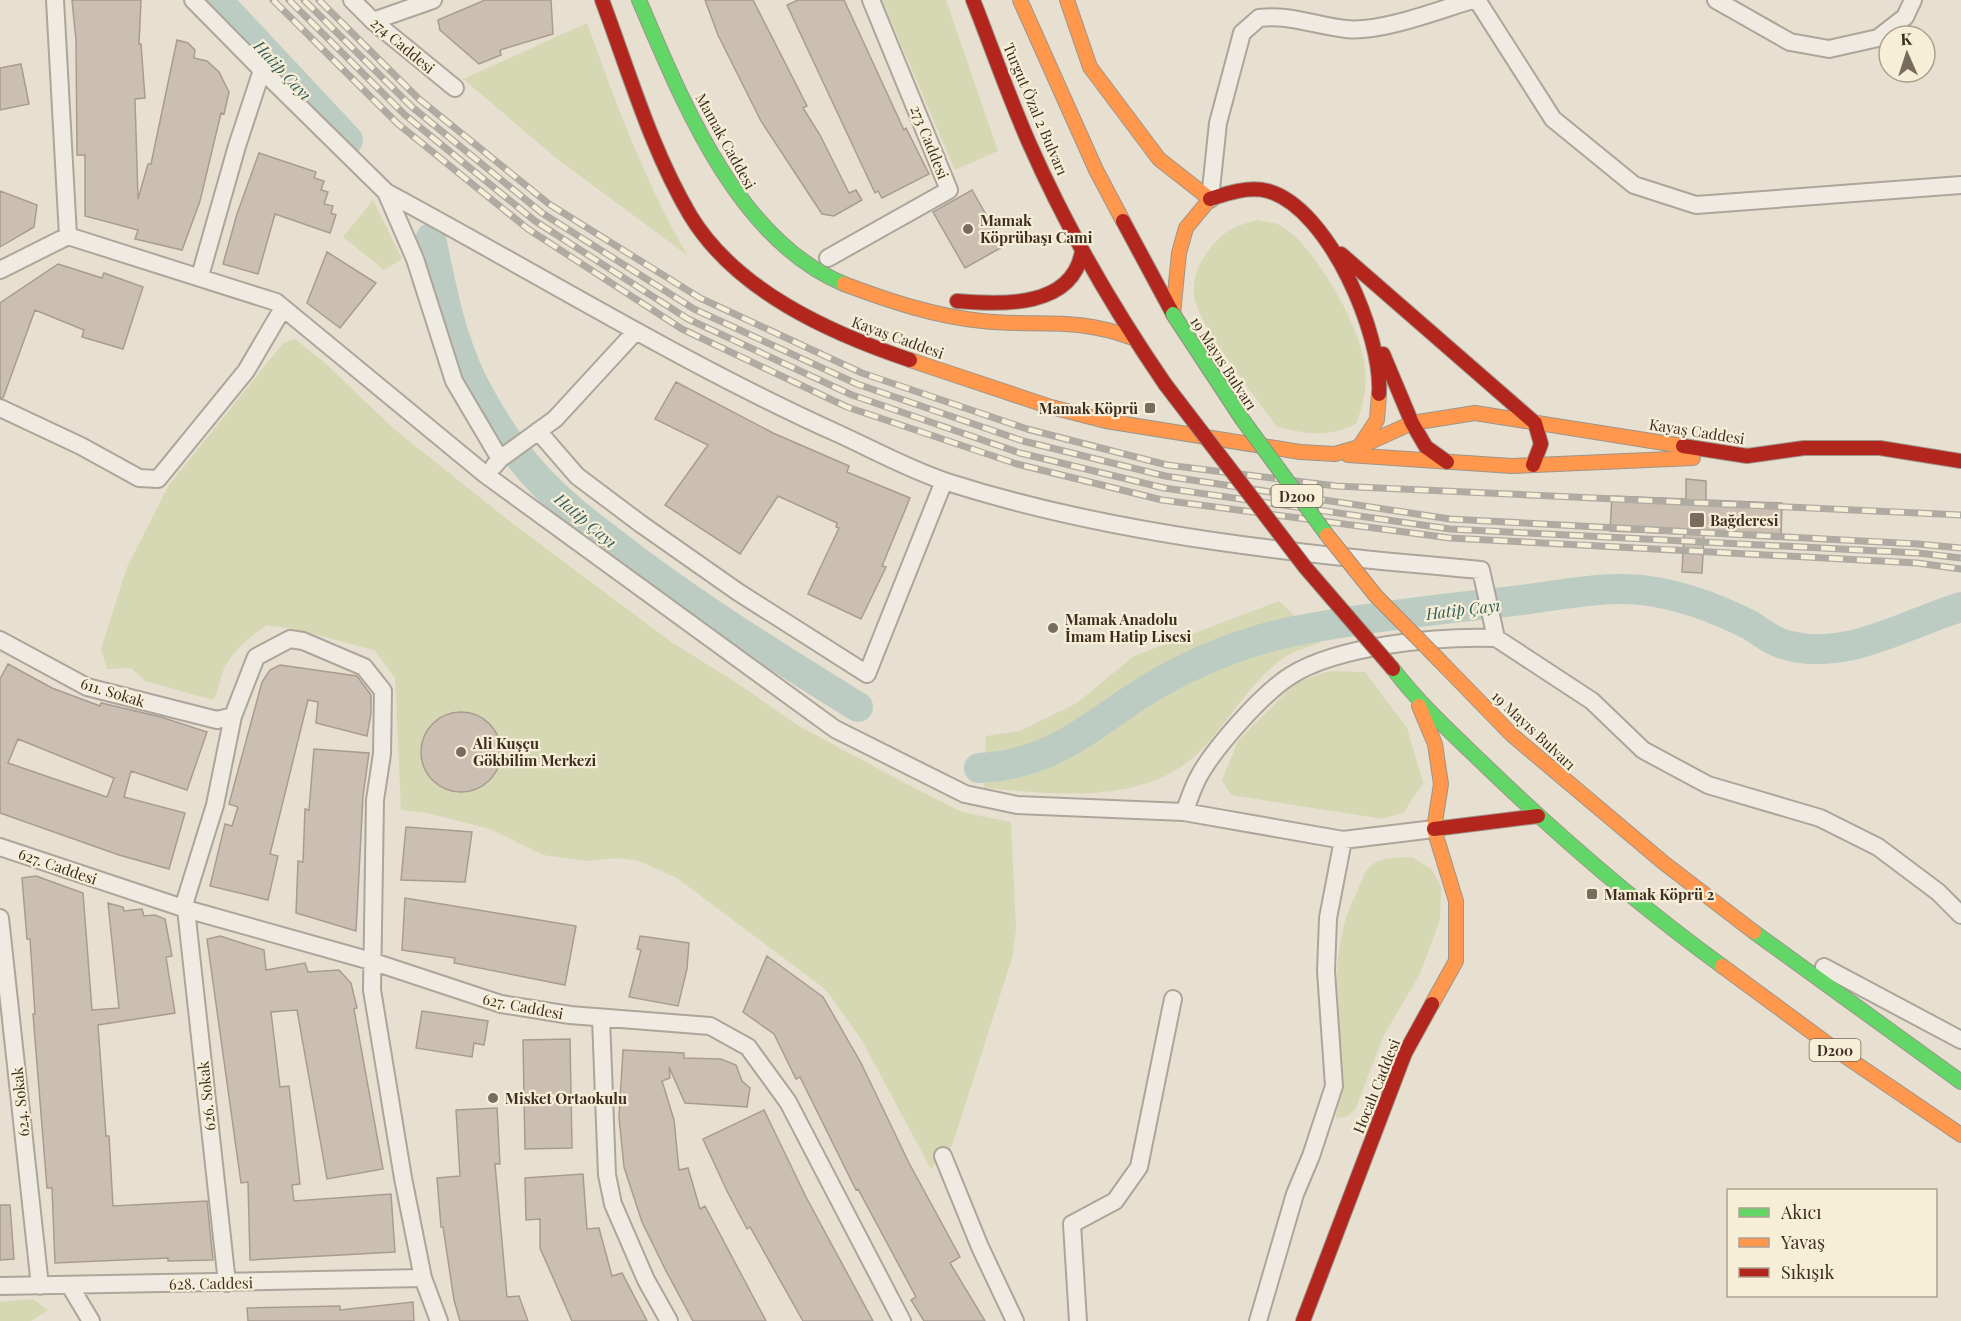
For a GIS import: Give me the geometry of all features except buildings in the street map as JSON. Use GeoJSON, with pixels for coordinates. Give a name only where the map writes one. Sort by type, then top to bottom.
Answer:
{"type":"FeatureCollection","features":[{"type":"Feature","properties":{"kind":"main road","name":"Kayaş Caddesi"},"geometry":{"type":"LineString","coordinates":[[602,0],[657,148],[691,216],[722,254],[776,301],[828,328],[906,359],[1051,407],[1106,421],[1300,452],[1335,454],[1359,447],[1412,423],[1476,413],[1747,456],[1804,448],[1880,448],[1961,461]]}},
{"type":"Feature","properties":{"kind":"main road","name":"Mamak Caddesi"},"geometry":{"type":"LineString","coordinates":[[639,0],[683,98],[726,179],[757,219],[795,257],[845,285],[912,309],[974,321],[1084,324],[1105,328],[1133,339]]}},
{"type":"Feature","properties":{"kind":"main road","name":"Turgut Özal 2 Bulvarı"},"geometry":{"type":"LineString","coordinates":[[973,0],[1030,145],[1083,251],[1133,339],[1305,567],[1417,700]]}},
{"type":"Feature","properties":{"kind":"main road","name":"Turgut Özal 2 Bulvarı"},"geometry":{"type":"LineString","coordinates":[[1020,0],[1096,170],[1173,314]]}},
{"type":"Feature","properties":{"kind":"main road"},"geometry":{"type":"LineString","coordinates":[[1067,0],[1090,67],[1159,159],[1210,199]]}},
{"type":"Feature","properties":{"kind":"main road","name":"Mamak Caddesi"},"geometry":{"type":"LineString","coordinates":[[720,138],[757,198],[789,232],[850,270],[884,285],[928,296]]}},
{"type":"Feature","properties":{"kind":"main road"},"geometry":{"type":"LineString","coordinates":[[1173,314],[1179,253],[1186,228],[1210,199],[1244,189],[1275,194],[1307,214],[1330,245],[1364,310],[1412,423],[1426,447],[1447,462]]}},
{"type":"Feature","properties":{"kind":"main road"},"geometry":{"type":"LineString","coordinates":[[1330,245],[1535,423],[1541,444],[1533,465]]}},
{"type":"Feature","properties":{"kind":"main road"},"geometry":{"type":"LineString","coordinates":[[946,300],[1000,303],[1034,298],[1059,290],[1076,273],[1083,251]]}},
{"type":"Feature","properties":{"kind":"main road"},"geometry":{"type":"LineString","coordinates":[[1359,447],[1377,418],[1378,381],[1364,310]]}},
{"type":"Feature","properties":{"kind":"main road","name":"19 Mayıs Bulvarı"},"geometry":{"type":"LineString","coordinates":[[1173,314],[1239,417],[1294,493],[1370,588],[1512,735],[1740,922],[1961,1082]]}},
{"type":"Feature","properties":{"kind":"main road"},"geometry":{"type":"LineString","coordinates":[[1335,454],[1533,465],[1747,456]]}},
{"type":"Feature","properties":{"kind":"main road"},"geometry":{"type":"LineString","coordinates":[[1417,700],[1435,744],[1441,783],[1434,829],[1538,816]]}},
{"type":"Feature","properties":{"kind":"main road","name":"D200"},"geometry":{"type":"LineString","coordinates":[[1417,700],[1538,816],[1689,942],[1836,1050],[1961,1135]]}},
{"type":"Feature","properties":{"kind":"main road","name":"Hocalı Caddesi"},"geometry":{"type":"LineString","coordinates":[[1303,1321],[1405,1053],[1456,961],[1456,901],[1434,829]]}},
{"type":"Feature","properties":{"kind":"street"},"geometry":{"type":"LineString","coordinates":[[55,0],[68,236]]}},
{"type":"Feature","properties":{"kind":"street"},"geometry":{"type":"LineString","coordinates":[[193,0],[386,192],[636,331],[783,409],[944,481],[1079,517],[1185,538],[1481,570],[1496,638]]}},
{"type":"Feature","properties":{"kind":"street","name":"274 Caddesi"},"geometry":{"type":"LineString","coordinates":[[352,0],[373,21],[455,88]]}},
{"type":"Feature","properties":{"kind":"street"},"geometry":{"type":"LineString","coordinates":[[373,21],[433,0]]}},
{"type":"Feature","properties":{"kind":"street","name":"273 Caddesi"},"geometry":{"type":"LineString","coordinates":[[818,251],[950,190],[871,0]]}},
{"type":"Feature","properties":{"kind":"street"},"geometry":{"type":"LineString","coordinates":[[1210,199],[1218,123],[1242,33],[1259,18],[1300,19],[1348,29],[1399,22],[1472,0]]}},
{"type":"Feature","properties":{"kind":"street"},"geometry":{"type":"LineString","coordinates":[[1477,0],[1553,119],[1634,185],[1696,205],[1961,185]]}},
{"type":"Feature","properties":{"kind":"street"},"geometry":{"type":"LineString","coordinates":[[1716,0],[1790,42],[1828,49],[1878,38],[1905,17],[1913,0]]}},
{"type":"Feature","properties":{"kind":"street"},"geometry":{"type":"LineString","coordinates":[[200,276],[237,146],[262,70]]}},
{"type":"Feature","properties":{"kind":"street"},"geometry":{"type":"LineString","coordinates":[[386,192],[416,259],[454,381],[504,455]]}},
{"type":"Feature","properties":{"kind":"street"},"geometry":{"type":"LineString","coordinates":[[0,270],[68,236],[276,302],[486,475],[835,729],[965,794],[1017,805],[1184,812],[1343,840],[1434,829]]}},
{"type":"Feature","properties":{"kind":"street"},"geometry":{"type":"LineString","coordinates":[[0,408],[81,446],[139,478],[158,479],[246,371],[283,308]]}},
{"type":"Feature","properties":{"kind":"street"},"geometry":{"type":"LineString","coordinates":[[486,475],[504,455],[555,418],[636,331]]}},
{"type":"Feature","properties":{"kind":"street"},"geometry":{"type":"LineString","coordinates":[[532,435],[577,476],[641,524],[738,592],[867,674],[944,481]]}},
{"type":"Feature","properties":{"kind":"street"},"geometry":{"type":"LineString","coordinates":[[1184,812],[1198,777],[1241,721],[1290,676],[1340,655],[1454,637],[1496,638],[1592,701],[1643,750],[1708,785],[1820,818],[1868,842],[1938,892],[1961,915]]}},
{"type":"Feature","properties":{"kind":"street"},"geometry":{"type":"LineString","coordinates":[[184,909],[215,805],[233,716],[256,657],[290,639],[303,641],[364,667],[383,691],[382,754],[375,800],[371,961],[374,1002],[403,1178],[423,1278],[438,1321]]}},
{"type":"Feature","properties":{"kind":"street","name":"611. Sokak"},"geometry":{"type":"LineString","coordinates":[[0,640],[87,687],[217,720],[233,716]]}},
{"type":"Feature","properties":{"kind":"street"},"geometry":{"type":"LineString","coordinates":[[1258,1321],[1295,1194],[1311,1156],[1334,1086],[1326,971],[1328,918],[1343,840]]}},
{"type":"Feature","properties":{"kind":"street","name":"627. Caddesi"},"geometry":{"type":"LineString","coordinates":[[0,847],[184,909],[371,961],[501,1004],[601,1017],[710,1026],[748,1047],[789,1102],[902,1321]]}},
{"type":"Feature","properties":{"kind":"street","name":"626. Sokak"},"geometry":{"type":"LineString","coordinates":[[184,909],[227,1283]]}},
{"type":"Feature","properties":{"kind":"street","name":"624. Sokak"},"geometry":{"type":"LineString","coordinates":[[0,918],[4,984],[40,1286]]}},
{"type":"Feature","properties":{"kind":"street"},"geometry":{"type":"LineString","coordinates":[[1740,922],[1961,1040]]}},
{"type":"Feature","properties":{"kind":"street"},"geometry":{"type":"LineString","coordinates":[[1078,1321],[1072,1224],[1115,1201],[1139,1167],[1173,999]]}},
{"type":"Feature","properties":{"kind":"street"},"geometry":{"type":"LineString","coordinates":[[601,1017],[607,1175],[613,1204],[646,1280],[669,1321]]}},
{"type":"Feature","properties":{"kind":"street"},"geometry":{"type":"LineString","coordinates":[[943,1155],[980,1247],[1015,1321]]}},
{"type":"Feature","properties":{"kind":"street","name":"628. Caddesi"},"geometry":{"type":"LineString","coordinates":[[0,1286],[423,1278]]}},
{"type":"Feature","properties":{"kind":"street"},"geometry":{"type":"LineString","coordinates":[[70,1286],[91,1321]]}},
{"type":"Feature","properties":{"kind":"green space"},"geometry":{"type":"Polygon","coordinates":[[[882,0],[946,0],[998,151],[955,170],[882,0]]]}},
{"type":"Feature","properties":{"kind":"green space"},"geometry":{"type":"Polygon","coordinates":[[[587,23],[620,113],[645,171],[688,256],[555,157],[463,79],[587,23]]]}},
{"type":"Feature","properties":{"kind":"green space"},"geometry":{"type":"Polygon","coordinates":[[[373,200],[402,259],[384,270],[343,237],[373,200]]]}},
{"type":"Feature","properties":{"kind":"green space"},"geometry":{"type":"Polygon","coordinates":[[[1257,220],[1280,225],[1296,238],[1323,271],[1347,312],[1356,333],[1365,369],[1364,397],[1356,424],[1327,433],[1277,427],[1205,324],[1194,294],[1194,282],[1199,266],[1208,251],[1223,235],[1241,225],[1257,220]]]}},
{"type":"Feature","properties":{"kind":"green space"},"geometry":{"type":"Polygon","coordinates":[[[295,339],[324,362],[394,429],[512,523],[670,641],[746,689],[797,725],[903,782],[962,812],[1011,822],[1016,930],[1012,958],[952,1146],[931,1169],[861,1039],[825,989],[677,878],[639,861],[618,858],[587,861],[543,855],[490,829],[427,813],[401,810],[395,678],[374,650],[294,629],[267,625],[234,653],[224,669],[213,700],[145,681],[131,668],[107,669],[101,649],[127,567],[169,485],[283,343],[295,339]]]}},
{"type":"Feature","properties":{"kind":"green space"},"geometry":{"type":"Polygon","coordinates":[[[1279,601],[1321,642],[1287,655],[1272,667],[1204,747],[1182,766],[1157,780],[1130,788],[1101,792],[1042,793],[984,788],[986,736],[1020,731],[1077,703],[1134,656],[1279,601]]]}},
{"type":"Feature","properties":{"kind":"green space"},"geometry":{"type":"Polygon","coordinates":[[[1329,671],[1365,672],[1407,728],[1423,783],[1404,812],[1383,819],[1231,795],[1222,780],[1238,741],[1295,683],[1329,671]]]}},
{"type":"Feature","properties":{"kind":"green space"},"geometry":{"type":"Polygon","coordinates":[[[1412,857],[1431,869],[1441,886],[1440,920],[1420,974],[1384,1035],[1355,1110],[1346,1117],[1336,1118],[1339,1089],[1337,974],[1346,919],[1365,873],[1373,864],[1383,860],[1412,857]]]}},
{"type":"Feature","properties":{"kind":"green space"},"geometry":{"type":"Polygon","coordinates":[[[33,1299],[48,1310],[31,1321],[0,1321],[0,1302],[33,1299]]]}},
{"type":"Feature","properties":{"kind":"waterway","name":"Hatip Çayı"},"geometry":{"type":"LineString","coordinates":[[217,0],[348,140]]}},
{"type":"Feature","properties":{"kind":"waterway","name":"Hatip Çayı"},"geometry":{"type":"LineString","coordinates":[[431,238],[447,311],[464,364],[500,430],[535,475],[585,521],[675,589],[735,630],[858,707]]}},
{"type":"Feature","properties":{"kind":"waterway","name":"Hatip Çayı"},"geometry":{"type":"LineString","coordinates":[[979,768],[1006,765],[1050,751],[1070,741],[1150,688],[1186,668],[1225,651],[1265,638],[1332,624],[1582,592],[1626,589],[1655,592],[1697,603],[1750,625],[1781,644],[1808,649],[1831,649],[1875,639],[1961,607]]}},
{"type":"Feature","properties":{"kind":"railway"},"geometry":{"type":"LineString","coordinates":[[273,0],[398,124],[528,229],[682,329],[847,407],[1017,464],[1162,500],[1450,538],[1917,563],[1961,569]]}},
{"type":"Feature","properties":{"kind":"railway"},"geometry":{"type":"LineString","coordinates":[[289,0],[405,115],[535,221],[688,319],[852,395],[1020,453],[1164,488],[1450,529],[1918,553],[1961,558]]}},
{"type":"Feature","properties":{"kind":"railway"},"geometry":{"type":"LineString","coordinates":[[304,0],[412,107],[542,213],[694,309],[857,384],[1023,441],[1165,476],[1450,519],[1961,548]]}},
{"type":"Feature","properties":{"kind":"railway"},"geometry":{"type":"LineString","coordinates":[[319,0],[419,99],[549,204],[700,298],[862,373],[1027,429],[1167,465],[1336,486],[1961,515]]}},
{"type":"Feature","properties":{"kind":"traffic: fast"},"geometry":{"type":"LineString","coordinates":[[639,0],[694,122],[717,163],[743,201],[772,235],[806,263],[844,284]]}},
{"type":"Feature","properties":{"kind":"traffic: fast"},"geometry":{"type":"LineString","coordinates":[[1173,314],[1242,419],[1327,535]]}},
{"type":"Feature","properties":{"kind":"traffic: fast"},"geometry":{"type":"LineString","coordinates":[[1393,669],[1440,722],[1546,823],[1633,897],[1722,966]]}},
{"type":"Feature","properties":{"kind":"traffic: fast"},"geometry":{"type":"LineString","coordinates":[[1754,932],[1961,1082]]}},
{"type":"Feature","properties":{"kind":"traffic: slow"},"geometry":{"type":"LineString","coordinates":[[1020,0],[1096,170],[1123,221]]}},
{"type":"Feature","properties":{"kind":"traffic: slow"},"geometry":{"type":"LineString","coordinates":[[1067,0],[1090,67],[1159,159],[1210,199],[1186,228],[1179,253],[1173,314]]}},
{"type":"Feature","properties":{"kind":"traffic: slow"},"geometry":{"type":"LineString","coordinates":[[844,284],[895,302],[947,316],[1003,323],[1093,327],[1133,338]]}},
{"type":"Feature","properties":{"kind":"traffic: slow"},"geometry":{"type":"LineString","coordinates":[[910,360],[1051,407],[1106,421],[1300,452],[1335,454],[1359,447],[1377,420],[1379,394]]}},
{"type":"Feature","properties":{"kind":"traffic: slow"},"geometry":{"type":"LineString","coordinates":[[1359,447],[1412,423],[1475,413],[1683,446]]}},
{"type":"Feature","properties":{"kind":"traffic: slow"},"geometry":{"type":"LineString","coordinates":[[1348,455],[1512,466],[1693,458]]}},
{"type":"Feature","properties":{"kind":"traffic: slow"},"geometry":{"type":"LineString","coordinates":[[1327,535],[1376,596],[1441,662]]}},
{"type":"Feature","properties":{"kind":"traffic: slow"},"geometry":{"type":"LineString","coordinates":[[1441,662],[1512,735],[1664,863],[1754,932]]}},
{"type":"Feature","properties":{"kind":"traffic: slow"},"geometry":{"type":"LineString","coordinates":[[1419,706],[1435,744],[1441,784],[1434,829],[1456,901],[1456,961],[1432,1004]]}},
{"type":"Feature","properties":{"kind":"traffic: slow"},"geometry":{"type":"LineString","coordinates":[[1722,966],[1836,1050],[1961,1135]]}},
{"type":"Feature","properties":{"kind":"traffic: jam"},"geometry":{"type":"LineString","coordinates":[[602,0],[652,137],[676,190],[709,242],[733,266],[787,306],[848,337],[910,360]]}},
{"type":"Feature","properties":{"kind":"traffic: jam"},"geometry":{"type":"LineString","coordinates":[[973,0],[1022,127],[1059,207],[1109,297],[1165,384]]}},
{"type":"Feature","properties":{"kind":"traffic: jam"},"geometry":{"type":"LineString","coordinates":[[1210,199],[1246,190],[1268,191],[1290,202],[1312,222],[1331,247],[1362,309],[1378,369],[1379,394]]}},
{"type":"Feature","properties":{"kind":"traffic: jam"},"geometry":{"type":"LineString","coordinates":[[1123,221],[1173,314]]}},
{"type":"Feature","properties":{"kind":"traffic: jam"},"geometry":{"type":"LineString","coordinates":[[957,301],[1014,302],[1050,293],[1065,283],[1076,270],[1082,251]]}},
{"type":"Feature","properties":{"kind":"traffic: jam"},"geometry":{"type":"LineString","coordinates":[[1341,254],[1535,423],[1541,444],[1533,465]]}},
{"type":"Feature","properties":{"kind":"traffic: jam"},"geometry":{"type":"LineString","coordinates":[[1383,354],[1412,423],[1426,447],[1447,462]]}},
{"type":"Feature","properties":{"kind":"traffic: jam"},"geometry":{"type":"LineString","coordinates":[[1165,384],[1305,567],[1393,669]]}},
{"type":"Feature","properties":{"kind":"traffic: jam"},"geometry":{"type":"LineString","coordinates":[[1683,446],[1747,456],[1804,448],[1880,448],[1961,461]]}},
{"type":"Feature","properties":{"kind":"traffic: jam"},"geometry":{"type":"LineString","coordinates":[[1434,829],[1538,816]]}},
{"type":"Feature","properties":{"kind":"traffic: jam"},"geometry":{"type":"LineString","coordinates":[[1303,1321],[1405,1053],[1432,1004]]}},
{"type":"Feature","properties":{"kind":"place","name":"Mamak Köprübaşı Cami"},"geometry":{"type":"Point","coordinates":[968,229]}},
{"type":"Feature","properties":{"kind":"place","name":"Mamak Köprü"},"geometry":{"type":"Point","coordinates":[1150,408]}},
{"type":"Feature","properties":{"kind":"place","name":"Bağderesi"},"geometry":{"type":"Point","coordinates":[1697,520]}},
{"type":"Feature","properties":{"kind":"place","name":"Mamak Anadolu İmam Hatip Lisesi"},"geometry":{"type":"Point","coordinates":[1053,628]}},
{"type":"Feature","properties":{"kind":"place","name":"Ali Kuşçu Gökbilim Merkezi"},"geometry":{"type":"Point","coordinates":[461,752]}},
{"type":"Feature","properties":{"kind":"place","name":"Mamak Köprü 2"},"geometry":{"type":"Point","coordinates":[1592,894]}},
{"type":"Feature","properties":{"kind":"place","name":"Misket Ortaokulu"},"geometry":{"type":"Point","coordinates":[493,1098]}}]}
